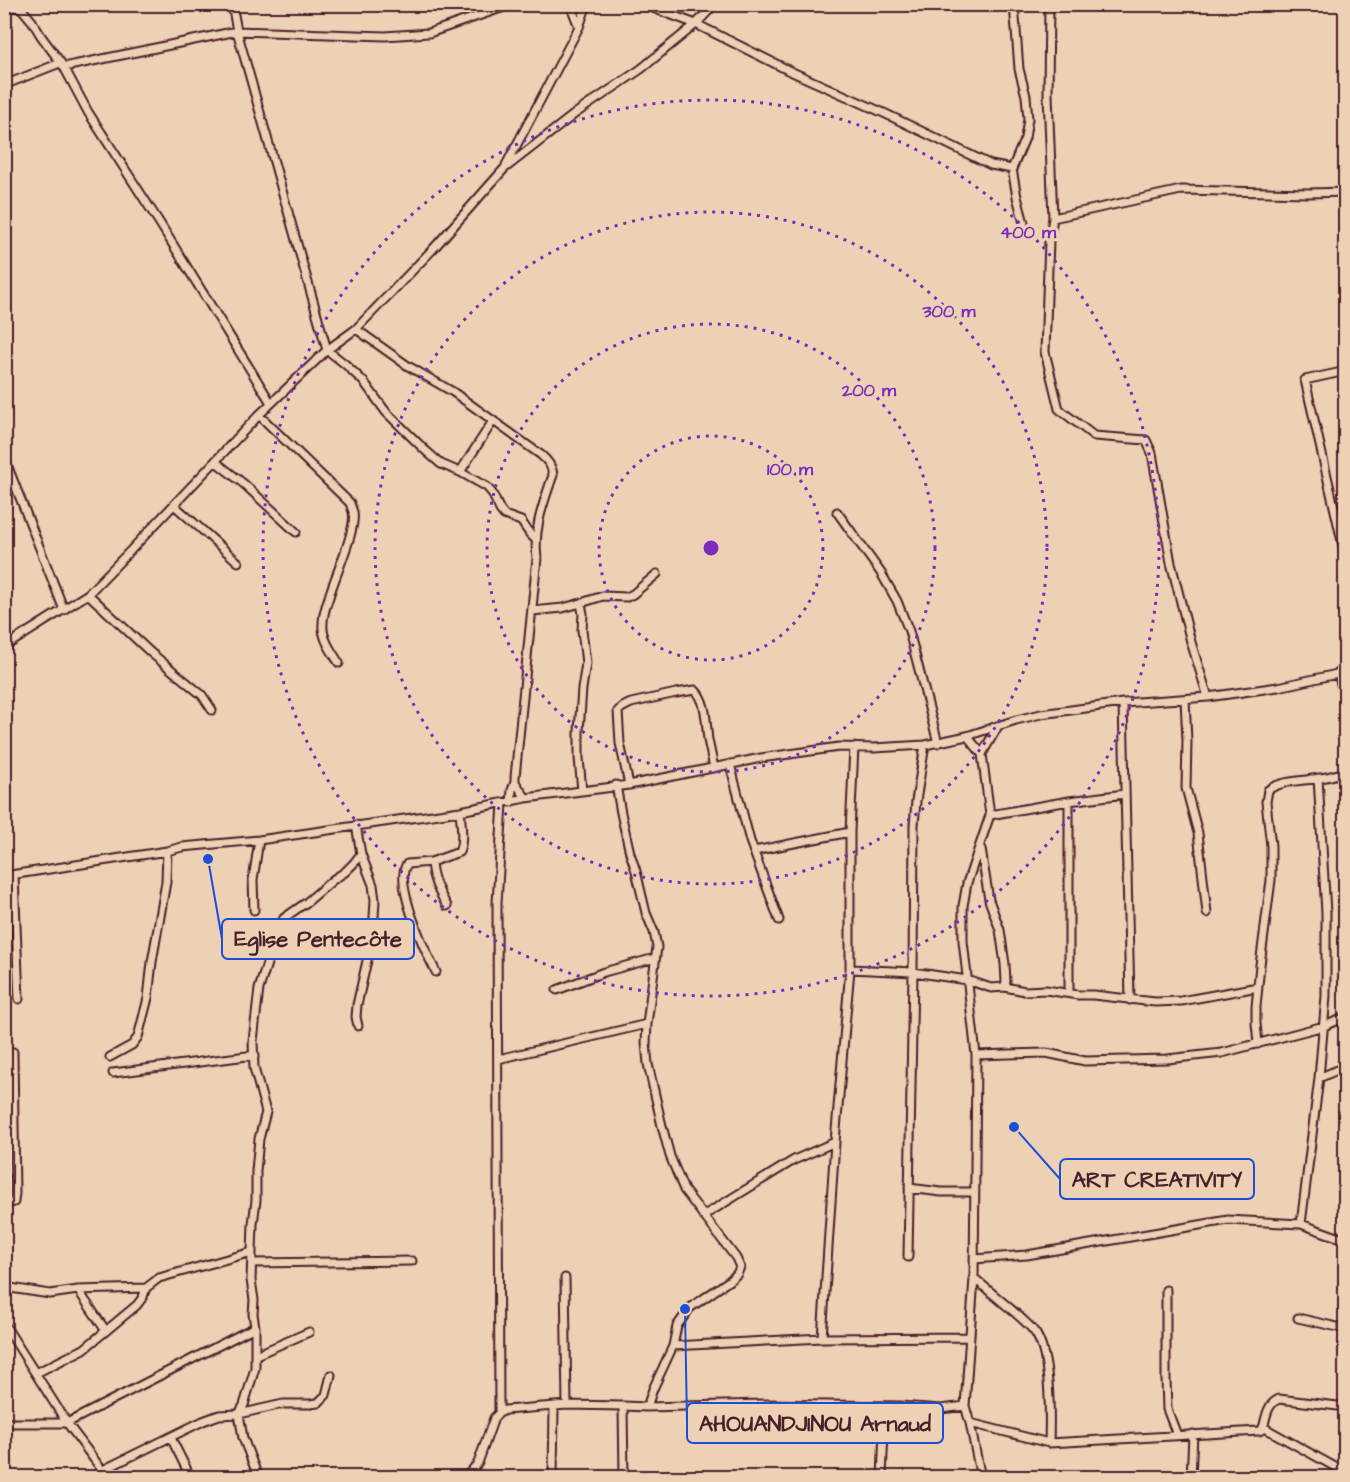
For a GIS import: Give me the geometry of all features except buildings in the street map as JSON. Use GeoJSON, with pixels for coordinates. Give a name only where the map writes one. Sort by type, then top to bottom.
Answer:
{"type":"FeatureCollection","features":[{"type":"Feature","properties":{"kind":"street"},"geometry":{"type":"LineString","coordinates":[[23,4],[32,21]]}},
{"type":"Feature","properties":{"kind":"street"},"geometry":{"type":"LineString","coordinates":[[232,4],[237,31],[327,350],[364,382],[386,412],[426,451],[441,464],[487,487],[504,515],[521,521],[535,540]]}},
{"type":"Feature","properties":{"kind":"street"},"geometry":{"type":"LineString","coordinates":[[4,84],[62,65],[237,31],[385,36],[429,33],[513,4]]}},
{"type":"Feature","properties":{"kind":"street"},"geometry":{"type":"LineString","coordinates":[[570,4],[579,27]]}},
{"type":"Feature","properties":{"kind":"street"},"geometry":{"type":"LineString","coordinates":[[504,169],[579,27],[587,4]]}},
{"type":"Feature","properties":{"kind":"street"},"geometry":{"type":"LineString","coordinates":[[642,4],[696,24],[790,72],[886,114],[991,165],[1012,169]]}},
{"type":"Feature","properties":{"kind":"street"},"geometry":{"type":"LineString","coordinates":[[4,636],[7,646],[87,594],[271,403],[327,350],[356,329],[434,248],[504,169],[576,114],[641,69],[696,24],[715,4]]}},
{"type":"Feature","properties":{"kind":"street"},"geometry":{"type":"LineString","coordinates":[[1014,4],[1020,69],[1028,119],[1024,138],[1012,169],[1024,223]]}},
{"type":"Feature","properties":{"kind":"street"},"geometry":{"type":"LineString","coordinates":[[1049,4],[1048,95],[1053,218],[1048,241],[1045,352],[1059,409],[1094,436],[1146,440],[1152,453],[1171,562],[1191,642],[1208,697]]}},
{"type":"Feature","properties":{"kind":"street"},"geometry":{"type":"LineString","coordinates":[[4,10],[10,7],[21,8],[62,65],[88,112],[271,403]]}},
{"type":"Feature","properties":{"kind":"street"},"geometry":{"type":"LineString","coordinates":[[1053,218],[1181,190],[1346,192]]}},
{"type":"Feature","properties":{"kind":"street"},"geometry":{"type":"LineString","coordinates":[[356,329],[408,366],[453,392],[541,455],[553,469],[535,540],[537,558],[515,782],[507,802],[497,903],[499,1413]]}},
{"type":"Feature","properties":{"kind":"street"},"geometry":{"type":"LineString","coordinates":[[1346,371],[1305,380],[1346,559]]}},
{"type":"Feature","properties":{"kind":"street"},"geometry":{"type":"LineString","coordinates":[[259,415],[350,503],[354,514],[344,556],[331,588],[322,620],[328,646],[339,663]]}},
{"type":"Feature","properties":{"kind":"street"},"geometry":{"type":"LineString","coordinates":[[460,472],[493,421]]}},
{"type":"Feature","properties":{"kind":"street"},"geometry":{"type":"LineString","coordinates":[[4,457],[64,610]]}},
{"type":"Feature","properties":{"kind":"street"},"geometry":{"type":"LineString","coordinates":[[216,462],[244,484],[296,532]]}},
{"type":"Feature","properties":{"kind":"street"},"geometry":{"type":"LineString","coordinates":[[174,505],[238,562]]}},
{"type":"Feature","properties":{"kind":"street"},"geometry":{"type":"LineString","coordinates":[[837,512],[881,573],[897,601],[909,631],[938,743]]}},
{"type":"Feature","properties":{"kind":"street"},"geometry":{"type":"LineString","coordinates":[[532,611],[563,608],[603,596],[627,597],[657,574]]}},
{"type":"Feature","properties":{"kind":"street"},"geometry":{"type":"LineString","coordinates":[[87,594],[150,652],[202,695],[212,710]]}},
{"type":"Feature","properties":{"kind":"street"},"geometry":{"type":"LineString","coordinates":[[581,603],[586,663],[579,731],[582,791]]}},
{"type":"Feature","properties":{"kind":"street"},"geometry":{"type":"LineString","coordinates":[[4,876],[182,847],[259,840],[460,811],[526,798],[629,784],[761,758],[839,747],[874,748],[925,745],[967,736],[1041,714],[1123,703],[1208,697],[1278,687],[1342,672],[1346,702]]}},
{"type":"Feature","properties":{"kind":"street"},"geometry":{"type":"LineString","coordinates":[[629,784],[620,743],[618,711],[631,703],[676,693],[695,690],[699,694],[714,768]]}},
{"type":"Feature","properties":{"kind":"street"},"geometry":{"type":"LineString","coordinates":[[1185,699],[1186,788],[1198,833],[1207,913]]}},
{"type":"Feature","properties":{"kind":"street"},"geometry":{"type":"LineString","coordinates":[[1123,703],[1130,1000]]}},
{"type":"Feature","properties":{"kind":"street"},"geometry":{"type":"LineString","coordinates":[[982,754],[998,726]]}},
{"type":"Feature","properties":{"kind":"street"},"geometry":{"type":"LineString","coordinates":[[967,736],[982,754],[990,815],[967,883],[963,906],[963,941],[976,1055],[974,1278],[965,1406],[981,1478]]}},
{"type":"Feature","properties":{"kind":"street"},"geometry":{"type":"LineString","coordinates":[[908,1257],[914,825],[925,745]]}},
{"type":"Feature","properties":{"kind":"street"},"geometry":{"type":"LineString","coordinates":[[822,1338],[835,1142],[850,969],[850,832],[854,747]]}},
{"type":"Feature","properties":{"kind":"street"},"geometry":{"type":"LineString","coordinates":[[730,764],[754,851],[779,920]]}},
{"type":"Feature","properties":{"kind":"street"},"geometry":{"type":"LineString","coordinates":[[1258,1044],[1256,1007],[1271,880],[1272,846],[1266,802],[1268,790],[1277,785],[1346,772]]}},
{"type":"Feature","properties":{"kind":"street"},"geometry":{"type":"LineString","coordinates":[[1301,1224],[1324,1026],[1327,935],[1318,778]]}},
{"type":"Feature","properties":{"kind":"street"},"geometry":{"type":"LineString","coordinates":[[515,782],[526,798]]}},
{"type":"Feature","properties":{"kind":"street"},"geometry":{"type":"LineString","coordinates":[[616,785],[646,913],[657,947],[646,1043],[648,1064],[670,1156],[684,1190],[736,1258],[740,1267],[737,1274],[730,1280],[690,1308],[677,1326],[673,1346],[647,1407]]}},
{"type":"Feature","properties":{"kind":"street"},"geometry":{"type":"LineString","coordinates":[[990,815],[1125,794]]}},
{"type":"Feature","properties":{"kind":"street"},"geometry":{"type":"LineString","coordinates":[[1069,801],[1069,993]]}},
{"type":"Feature","properties":{"kind":"street"},"geometry":{"type":"LineString","coordinates":[[436,972],[421,941],[408,905],[404,868],[407,864],[431,862],[459,852],[461,848],[460,811]]}},
{"type":"Feature","properties":{"kind":"street"},"geometry":{"type":"LineString","coordinates":[[356,825],[361,854],[373,885],[375,900],[373,934],[357,1005],[358,1026]]}},
{"type":"Feature","properties":{"kind":"street"},"geometry":{"type":"LineString","coordinates":[[754,851],[850,832]]}},
{"type":"Feature","properties":{"kind":"street"},"geometry":{"type":"LineString","coordinates":[[254,910],[253,880],[259,840]]}},
{"type":"Feature","properties":{"kind":"street"},"geometry":{"type":"LineString","coordinates":[[980,847],[989,900],[1000,930],[1005,964],[1005,987]]}},
{"type":"Feature","properties":{"kind":"street"},"geometry":{"type":"LineString","coordinates":[[110,1057],[132,1045],[138,1037],[148,999],[166,882],[167,851]]}},
{"type":"Feature","properties":{"kind":"street"},"geometry":{"type":"LineString","coordinates":[[256,1478],[257,1474],[243,1438],[239,1414],[255,1368],[256,1355],[251,1280],[252,1224],[260,1139],[266,1112],[254,1068],[253,1041],[259,989],[273,941],[284,918],[345,872],[361,854]]}},
{"type":"Feature","properties":{"kind":"street"},"geometry":{"type":"LineString","coordinates":[[431,862],[435,884],[447,906]]}},
{"type":"Feature","properties":{"kind":"street"},"geometry":{"type":"LineString","coordinates":[[14,875],[19,999]]}},
{"type":"Feature","properties":{"kind":"street"},"geometry":{"type":"LineString","coordinates":[[557,990],[603,972],[655,958]]}},
{"type":"Feature","properties":{"kind":"street"},"geometry":{"type":"LineString","coordinates":[[850,969],[913,972],[967,980],[991,988],[1046,990],[1155,1002],[1181,1001],[1258,987]]}},
{"type":"Feature","properties":{"kind":"street"},"geometry":{"type":"LineString","coordinates":[[976,1055],[1046,1053],[1085,1061],[1167,1059],[1222,1053],[1324,1026],[1346,1017]]}},
{"type":"Feature","properties":{"kind":"street"},"geometry":{"type":"LineString","coordinates":[[498,1059],[647,1024]]}},
{"type":"Feature","properties":{"kind":"street"},"geometry":{"type":"LineString","coordinates":[[4,1204],[14,1202],[15,1193],[13,1052]]}},
{"type":"Feature","properties":{"kind":"street"},"geometry":{"type":"LineString","coordinates":[[113,1073],[255,1055]]}},
{"type":"Feature","properties":{"kind":"street"},"geometry":{"type":"LineString","coordinates":[[1319,1078],[1346,1066]]}},
{"type":"Feature","properties":{"kind":"street"},"geometry":{"type":"LineString","coordinates":[[703,1216],[794,1160],[835,1142]]}},
{"type":"Feature","properties":{"kind":"street"},"geometry":{"type":"LineString","coordinates":[[909,1188],[942,1192],[974,1192]]}},
{"type":"Feature","properties":{"kind":"street"},"geometry":{"type":"LineString","coordinates":[[974,1259],[1027,1255],[1228,1220],[1301,1224],[1346,1240]]}},
{"type":"Feature","properties":{"kind":"street"},"geometry":{"type":"LineString","coordinates":[[36,1373],[84,1349],[137,1305],[146,1288],[159,1278],[252,1252]]}},
{"type":"Feature","properties":{"kind":"street"},"geometry":{"type":"LineString","coordinates":[[252,1263],[412,1261]]}},
{"type":"Feature","properties":{"kind":"street"},"geometry":{"type":"LineString","coordinates":[[566,1278],[567,1405]]}},
{"type":"Feature","properties":{"kind":"street"},"geometry":{"type":"LineString","coordinates":[[974,1278],[1026,1322],[1041,1343],[1046,1360],[1050,1420],[1048,1443]]}},
{"type":"Feature","properties":{"kind":"street"},"geometry":{"type":"LineString","coordinates":[[4,1287],[50,1294],[78,1290],[146,1288]]}},
{"type":"Feature","properties":{"kind":"street"},"geometry":{"type":"LineString","coordinates":[[78,1290],[106,1331]]}},
{"type":"Feature","properties":{"kind":"street"},"geometry":{"type":"LineString","coordinates":[[1166,1290],[1167,1409],[1177,1435]]}},
{"type":"Feature","properties":{"kind":"street"},"geometry":{"type":"LineString","coordinates":[[1298,1318],[1346,1329]]}},
{"type":"Feature","properties":{"kind":"street"},"geometry":{"type":"LineString","coordinates":[[4,1324],[68,1423],[108,1478]]}},
{"type":"Feature","properties":{"kind":"street"},"geometry":{"type":"LineString","coordinates":[[4,1423],[68,1423],[255,1328]]}},
{"type":"Feature","properties":{"kind":"street"},"geometry":{"type":"LineString","coordinates":[[256,1355],[309,1332]]}},
{"type":"Feature","properties":{"kind":"street"},"geometry":{"type":"LineString","coordinates":[[673,1346],[822,1338],[970,1337]]}},
{"type":"Feature","properties":{"kind":"street"},"geometry":{"type":"LineString","coordinates":[[103,1470],[219,1415],[239,1414],[283,1404],[318,1403],[326,1395],[331,1376]]}},
{"type":"Feature","properties":{"kind":"street"},"geometry":{"type":"LineString","coordinates":[[970,1424],[1048,1443],[1259,1431],[1263,1429],[1269,1406],[1280,1399],[1346,1407]]}},
{"type":"Feature","properties":{"kind":"street"},"geometry":{"type":"LineString","coordinates":[[465,1478],[478,1463],[494,1418],[505,1410],[567,1405],[647,1407],[763,1404],[941,1409],[965,1406]]}},
{"type":"Feature","properties":{"kind":"street"},"geometry":{"type":"LineString","coordinates":[[623,1406],[624,1478]]}},
{"type":"Feature","properties":{"kind":"street"},"geometry":{"type":"LineString","coordinates":[[882,1478],[885,1406]]}},
{"type":"Feature","properties":{"kind":"street"},"geometry":{"type":"LineString","coordinates":[[553,1478],[554,1407]]}},
{"type":"Feature","properties":{"kind":"street"},"geometry":{"type":"LineString","coordinates":[[1263,1427],[1346,1473]]}},
{"type":"Feature","properties":{"kind":"street"},"geometry":{"type":"LineString","coordinates":[[1191,1478],[1193,1434]]}},
{"type":"Feature","properties":{"kind":"street"},"geometry":{"type":"LineString","coordinates":[[171,1438],[191,1478]]}},
{"type":"Feature","properties":{"kind":"street"},"geometry":{"type":"LineString","coordinates":[[4,1467],[11,1478]]}},
{"type":"Feature","properties":{"kind":"place","name":"Eglise Pentecôte"},"geometry":{"type":"Point","coordinates":[208,859]}},
{"type":"Feature","properties":{"kind":"place","name":"ART CREATIVITY"},"geometry":{"type":"Point","coordinates":[1014,1127]}},
{"type":"Feature","properties":{"kind":"place","name":"AHOUANDJINOU Arnaud"},"geometry":{"type":"Point","coordinates":[685,1309]}}]}
